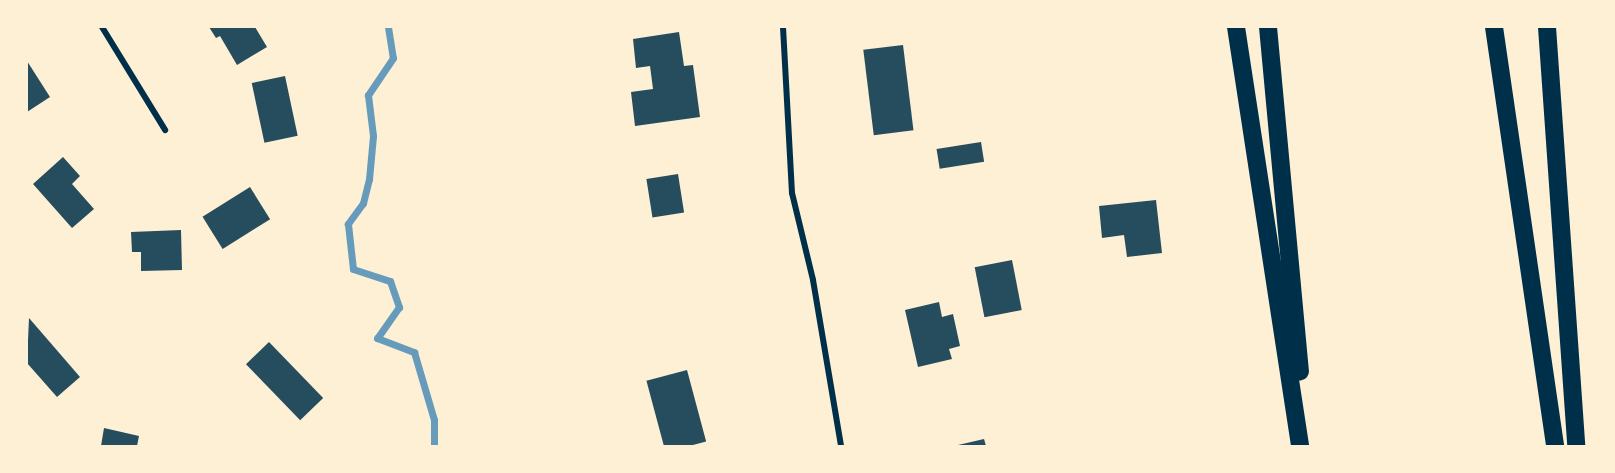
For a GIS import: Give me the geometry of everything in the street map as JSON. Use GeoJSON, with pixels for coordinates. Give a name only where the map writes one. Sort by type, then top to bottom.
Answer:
{"type":"FeatureCollection","features":[{"type":"Feature","properties":{"kind":"highway"},"geometry":{"type":"LineString","coordinates":[[1236,27],[1300,446]]}},
{"type":"Feature","properties":{"kind":"highway"},"geometry":{"type":"LineString","coordinates":[[1268,27],[1307,446]]}},
{"type":"Feature","properties":{"kind":"highway"},"geometry":{"type":"LineString","coordinates":[[1494,27],[1555,446]]}},
{"type":"Feature","properties":{"kind":"highway"},"geometry":{"type":"LineString","coordinates":[[1547,27],[1576,446]]}},
{"type":"Feature","properties":{"kind":"street"},"geometry":{"type":"LineString","coordinates":[[102,27],[165,130]]}},
{"type":"Feature","properties":{"kind":"street"},"geometry":{"type":"LineString","coordinates":[[783,27],[792,193],[813,280],[841,446]]}},
{"type":"Feature","properties":{"kind":"building"},"geometry":{"type":"Polygon","coordinates":[[[209,27],[255,27],[267,47],[237,65],[220,36],[216,38],[209,27]]]}},
{"type":"Feature","properties":{"kind":"building"},"geometry":{"type":"Polygon","coordinates":[[[679,32],[684,66],[693,65],[700,117],[635,126],[631,92],[653,89],[650,66],[636,68],[633,39],[679,32]]]}},
{"type":"Feature","properties":{"kind":"building"},"geometry":{"type":"Polygon","coordinates":[[[903,45],[913,130],[874,135],[863,50],[903,45]]]}},
{"type":"Feature","properties":{"kind":"building"},"geometry":{"type":"Polygon","coordinates":[[[27,61],[50,97],[27,112],[27,61]]]}},
{"type":"Feature","properties":{"kind":"building"},"geometry":{"type":"Polygon","coordinates":[[[285,76],[298,136],[264,143],[252,83],[285,76]]]}},
{"type":"Feature","properties":{"kind":"building"},"geometry":{"type":"Polygon","coordinates":[[[981,142],[984,162],[940,169],[937,149],[981,142]]]}},
{"type":"Feature","properties":{"kind":"building"},"geometry":{"type":"Polygon","coordinates":[[[63,157],[80,176],[72,184],[94,209],[72,228],[33,184],[63,157]]]}},
{"type":"Feature","properties":{"kind":"building"},"geometry":{"type":"Polygon","coordinates":[[[678,174],[684,213],[652,218],[646,179],[678,174]]]}},
{"type":"Feature","properties":{"kind":"building"},"geometry":{"type":"Polygon","coordinates":[[[250,187],[270,219],[223,249],[203,217],[250,187]]]}},
{"type":"Feature","properties":{"kind":"building"},"geometry":{"type":"Polygon","coordinates":[[[1156,200],[1162,253],[1127,257],[1124,235],[1102,238],[1099,206],[1156,200]]]}},
{"type":"Feature","properties":{"kind":"building"},"geometry":{"type":"Polygon","coordinates":[[[181,230],[182,270],[141,271],[141,252],[132,252],[131,232],[181,230]]]}},
{"type":"Feature","properties":{"kind":"building"},"geometry":{"type":"Polygon","coordinates":[[[1012,260],[1022,310],[984,317],[975,267],[1012,260]]]}},
{"type":"Feature","properties":{"kind":"building"},"geometry":{"type":"Polygon","coordinates":[[[939,302],[942,317],[953,314],[960,346],[949,349],[952,359],[918,367],[905,310],[939,302]]]}},
{"type":"Feature","properties":{"kind":"building"},"geometry":{"type":"Polygon","coordinates":[[[29,318],[80,377],[57,397],[27,363],[29,318]]]}},
{"type":"Feature","properties":{"kind":"building"},"geometry":{"type":"Polygon","coordinates":[[[269,342],[323,398],[300,420],[246,364],[269,342]]]}},
{"type":"Feature","properties":{"kind":"building"},"geometry":{"type":"Polygon","coordinates":[[[687,370],[706,441],[689,446],[664,446],[646,381],[687,370]]]}},
{"type":"Feature","properties":{"kind":"building"},"geometry":{"type":"Polygon","coordinates":[[[104,428],[139,436],[137,446],[101,446],[104,428]]]}},
{"type":"Feature","properties":{"kind":"building"},"geometry":{"type":"Polygon","coordinates":[[[984,439],[986,446],[958,446],[958,445],[984,439]]]}},
{"type":"Feature","properties":{"kind":"waterway"},"geometry":{"type":"LineString","coordinates":[[388,27],[393,58],[368,95],[373,136],[369,179],[363,203],[348,224],[353,269],[390,281],[399,307],[377,338],[414,352],[434,420],[434,446]]}}]}
